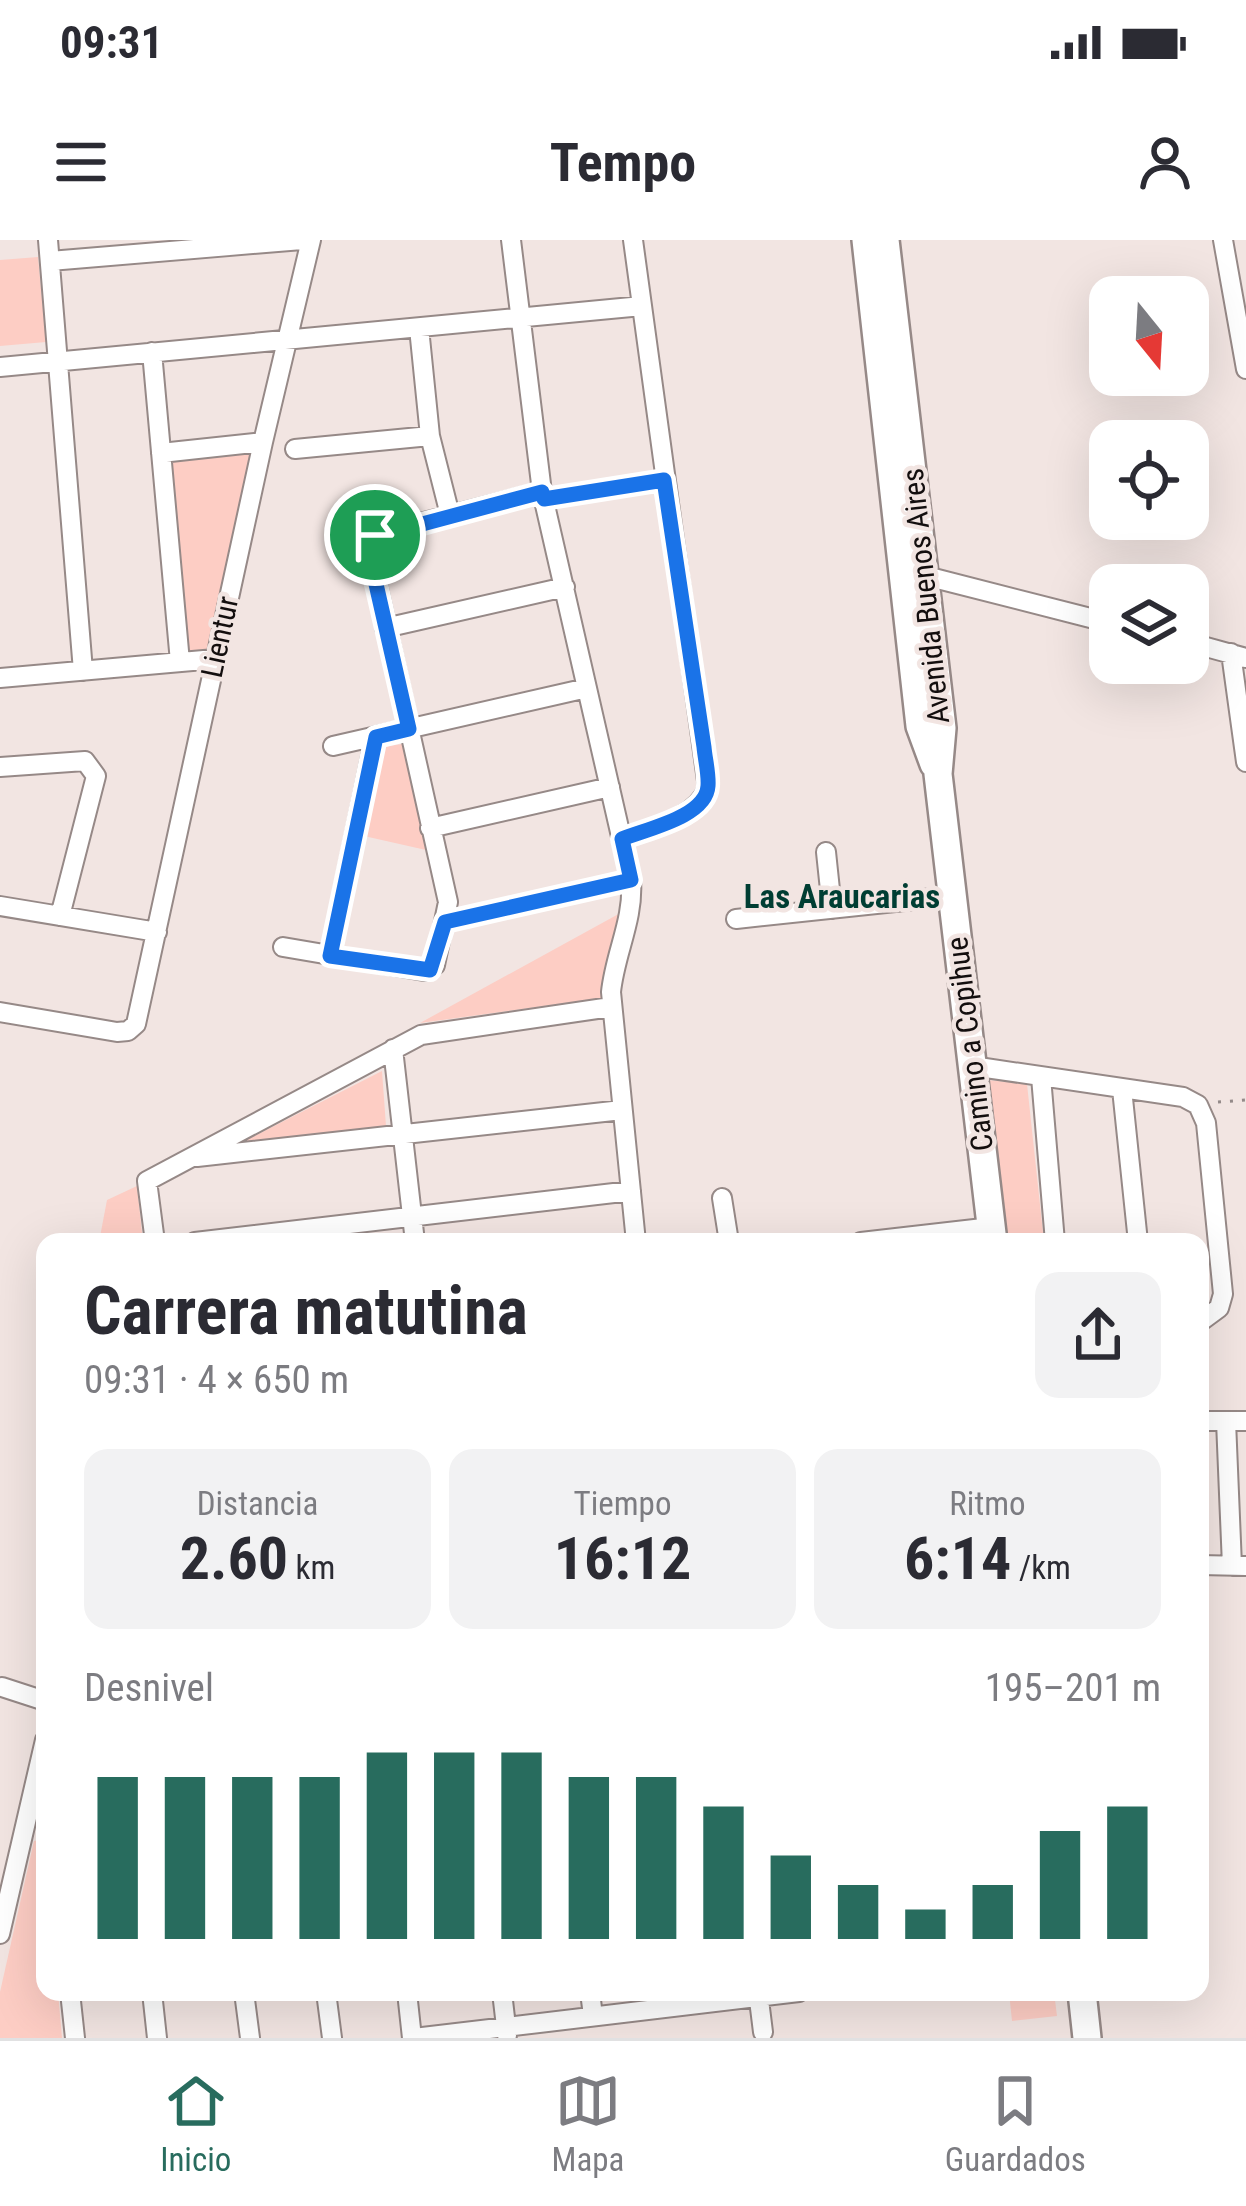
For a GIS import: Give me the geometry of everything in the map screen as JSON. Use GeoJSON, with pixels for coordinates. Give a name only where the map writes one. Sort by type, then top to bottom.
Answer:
{"type":"FeatureCollection","features":[{"type":"Feature","properties":{"kind":"street"},"geometry":{"type":"LineString","coordinates":[[48,240],[83,671]]}},
{"type":"Feature","properties":{"kind":"street"},"geometry":{"type":"LineString","coordinates":[[50,261],[302,240]]}},
{"type":"Feature","properties":{"kind":"street","name":"Lientur"},"geometry":{"type":"LineString","coordinates":[[0,1012],[128,1030],[136,1024],[311,240]]}},
{"type":"Feature","properties":{"kind":"street"},"geometry":{"type":"LineString","coordinates":[[511,240],[543,495],[631,880],[631,916],[612,977],[611,1007],[635,1233]]}},
{"type":"Feature","properties":{"kind":"street"},"geometry":{"type":"LineString","coordinates":[[622,839],[690,812],[703,801],[708,788],[633,240]]}},
{"type":"Feature","properties":{"kind":"street","name":"Avenida Buenos Aires"},"geometry":{"type":"LineString","coordinates":[[866,240],[914,573],[942,728],[938,774]]}},
{"type":"Feature","properties":{"kind":"street","name":"Avenida Buenos Aires"},"geometry":{"type":"LineString","coordinates":[[885,240],[914,573]]}},
{"type":"Feature","properties":{"kind":"street"},"geometry":{"type":"LineString","coordinates":[[1223,240],[1237,263],[1246,369]]}},
{"type":"Feature","properties":{"kind":"street"},"geometry":{"type":"LineString","coordinates":[[0,367],[641,306]]}},
{"type":"Feature","properties":{"kind":"street"},"geometry":{"type":"LineString","coordinates":[[419,328],[430,436],[450,515]]}},
{"type":"Feature","properties":{"kind":"street"},"geometry":{"type":"LineString","coordinates":[[152,352],[179,662]]}},
{"type":"Feature","properties":{"kind":"street"},"geometry":{"type":"LineString","coordinates":[[295,449],[430,436]]}},
{"type":"Feature","properties":{"kind":"street"},"geometry":{"type":"LineString","coordinates":[[161,453],[263,442]]}},
{"type":"Feature","properties":{"kind":"street"},"geometry":{"type":"LineString","coordinates":[[284,947],[430,970],[445,922],[448,902],[368,549],[370,538],[543,495],[664,480]]}},
{"type":"Feature","properties":{"kind":"street"},"geometry":{"type":"LineString","coordinates":[[914,573],[1089,617]]}},
{"type":"Feature","properties":{"kind":"street"},"geometry":{"type":"LineString","coordinates":[[385,628],[565,586]]}},
{"type":"Feature","properties":{"kind":"street"},"geometry":{"type":"LineString","coordinates":[[1209,648],[1238,656],[1246,763]]}},
{"type":"Feature","properties":{"kind":"street"},"geometry":{"type":"LineString","coordinates":[[0,678],[215,659]]}},
{"type":"Feature","properties":{"kind":"street"},"geometry":{"type":"LineString","coordinates":[[333,746],[587,688]]}},
{"type":"Feature","properties":{"kind":"street"},"geometry":{"type":"LineString","coordinates":[[330,956],[376,737]]}},
{"type":"Feature","properties":{"kind":"street"},"geometry":{"type":"LineString","coordinates":[[0,767],[85,761],[93,766],[96,776],[60,916]]}},
{"type":"Feature","properties":{"kind":"street","name":"Camino a Copihue"},"geometry":{"type":"LineString","coordinates":[[938,774],[993,1233]]}},
{"type":"Feature","properties":{"kind":"street"},"geometry":{"type":"LineString","coordinates":[[430,828],[610,787]]}},
{"type":"Feature","properties":{"kind":"street"},"geometry":{"type":"LineString","coordinates":[[826,852],[832,909]]}},
{"type":"Feature","properties":{"kind":"street"},"geometry":{"type":"LineString","coordinates":[[445,922],[631,880]]}},
{"type":"Feature","properties":{"kind":"street"},"geometry":{"type":"LineString","coordinates":[[736,919],[952,896]]}},
{"type":"Feature","properties":{"kind":"street"},"geometry":{"type":"LineString","coordinates":[[0,906],[158,932]]}},
{"type":"Feature","properties":{"kind":"street"},"geometry":{"type":"LineString","coordinates":[[154,1233],[147,1181],[392,1049],[438,1030],[611,1007]]}},
{"type":"Feature","properties":{"kind":"street"},"geometry":{"type":"LineString","coordinates":[[392,1049],[414,1233]]}},
{"type":"Feature","properties":{"kind":"street"},"geometry":{"type":"LineString","coordinates":[[972,1066],[1184,1097],[1198,1105],[1206,1123],[1223,1294],[1209,1315]]}},
{"type":"Feature","properties":{"kind":"street"},"geometry":{"type":"LineString","coordinates":[[1041,1077],[1053,1233]]}},
{"type":"Feature","properties":{"kind":"street"},"geometry":{"type":"LineString","coordinates":[[1122,1089],[1137,1233]]}},
{"type":"Feature","properties":{"kind":"street"},"geometry":{"type":"LineString","coordinates":[[184,1158],[622,1110]]}},
{"type":"Feature","properties":{"kind":"street"},"geometry":{"type":"LineString","coordinates":[[270,1233],[631,1191]]}},
{"type":"Feature","properties":{"kind":"street"},"geometry":{"type":"LineString","coordinates":[[722,1198],[728,1233]]}},
{"type":"Feature","properties":{"kind":"street"},"geometry":{"type":"LineString","coordinates":[[1209,1565],[1239,1566],[1236,1421]]}},
{"type":"Feature","properties":{"kind":"street"},"geometry":{"type":"LineString","coordinates":[[2,1688],[36,1698]]}},
{"type":"Feature","properties":{"kind":"street"},"geometry":{"type":"LineString","coordinates":[[0,1934],[35,1822]]}},
{"type":"Feature","properties":{"kind":"street"},"geometry":{"type":"LineString","coordinates":[[71,2001],[75,2038]]}},
{"type":"Feature","properties":{"kind":"street"},"geometry":{"type":"LineString","coordinates":[[153,2001],[157,2038]]}},
{"type":"Feature","properties":{"kind":"street"},"geometry":{"type":"LineString","coordinates":[[245,2001],[250,2038]]}},
{"type":"Feature","properties":{"kind":"street"},"geometry":{"type":"LineString","coordinates":[[327,2001],[332,2038]]}},
{"type":"Feature","properties":{"kind":"street"},"geometry":{"type":"LineString","coordinates":[[408,2001],[413,2038],[506,2032],[665,2001]]}},
{"type":"Feature","properties":{"kind":"street"},"geometry":{"type":"LineString","coordinates":[[503,2001],[506,2032]]}},
{"type":"Feature","properties":{"kind":"street"},"geometry":{"type":"LineString","coordinates":[[591,2001],[593,2017]]}},
{"type":"Feature","properties":{"kind":"street"},"geometry":{"type":"LineString","coordinates":[[759,2001],[763,2032]]}},
{"type":"Feature","properties":{"kind":"street"},"geometry":{"type":"LineString","coordinates":[[1083,2001],[1087,2038]]}},
{"type":"Feature","properties":{"kind":"path"},"geometry":{"type":"LineString","coordinates":[[1198,1105],[1246,1100]]}},
{"type":"Feature","properties":{"kind":"shaded area"},"geometry":{"type":"Polygon","coordinates":[[[38,257],[46,342],[0,346],[0,260],[38,257]]]}},
{"type":"Feature","properties":{"kind":"shaded area"},"geometry":{"type":"Polygon","coordinates":[[[257,446],[212,655],[183,657],[165,456],[257,446]]]}},
{"type":"Feature","properties":{"kind":"shaded area"},"geometry":{"type":"Polygon","coordinates":[[[402,744],[426,850],[364,836],[383,747],[402,744]]]}},
{"type":"Feature","properties":{"kind":"shaded area"},"geometry":{"type":"Polygon","coordinates":[[[624,911],[604,976],[603,998],[420,1023],[624,911]]]}},
{"type":"Feature","properties":{"kind":"shaded area"},"geometry":{"type":"Polygon","coordinates":[[[382,1071],[386,1126],[241,1143],[382,1071]]]}},
{"type":"Feature","properties":{"kind":"shaded area"},"geometry":{"type":"Polygon","coordinates":[[[987,1080],[1027,1084],[1043,1233],[1006,1233],[987,1080]]]}},
{"type":"Feature","properties":{"kind":"shaded area"},"geometry":{"type":"Polygon","coordinates":[[[137,1186],[142,1233],[101,1233],[107,1200],[137,1186]]]}},
{"type":"Feature","properties":{"kind":"shaded area"},"geometry":{"type":"Polygon","coordinates":[[[34,1841],[36,2001],[59,2001],[62,2038],[0,2038],[0,1992],[34,1841]]]}},
{"type":"Feature","properties":{"kind":"shaded area"},"geometry":{"type":"Polygon","coordinates":[[[1010,2001],[1055,2001],[1057,2016],[1012,2021],[1010,2001]]]}},
{"type":"Feature","properties":{"kind":"district","name":"Las Araucarias"},"geometry":{"type":"Point","coordinates":[842,896]}},
{"type":"Feature","properties":{"kind":"route"},"geometry":{"type":"LineString","coordinates":[[664,480],[704,747],[708,788],[703,801],[690,812],[622,839],[631,880],[445,922],[435,965],[424,971],[330,956],[376,737],[409,729],[368,549],[375,535],[542,492],[544,499],[664,480]]}}]}
